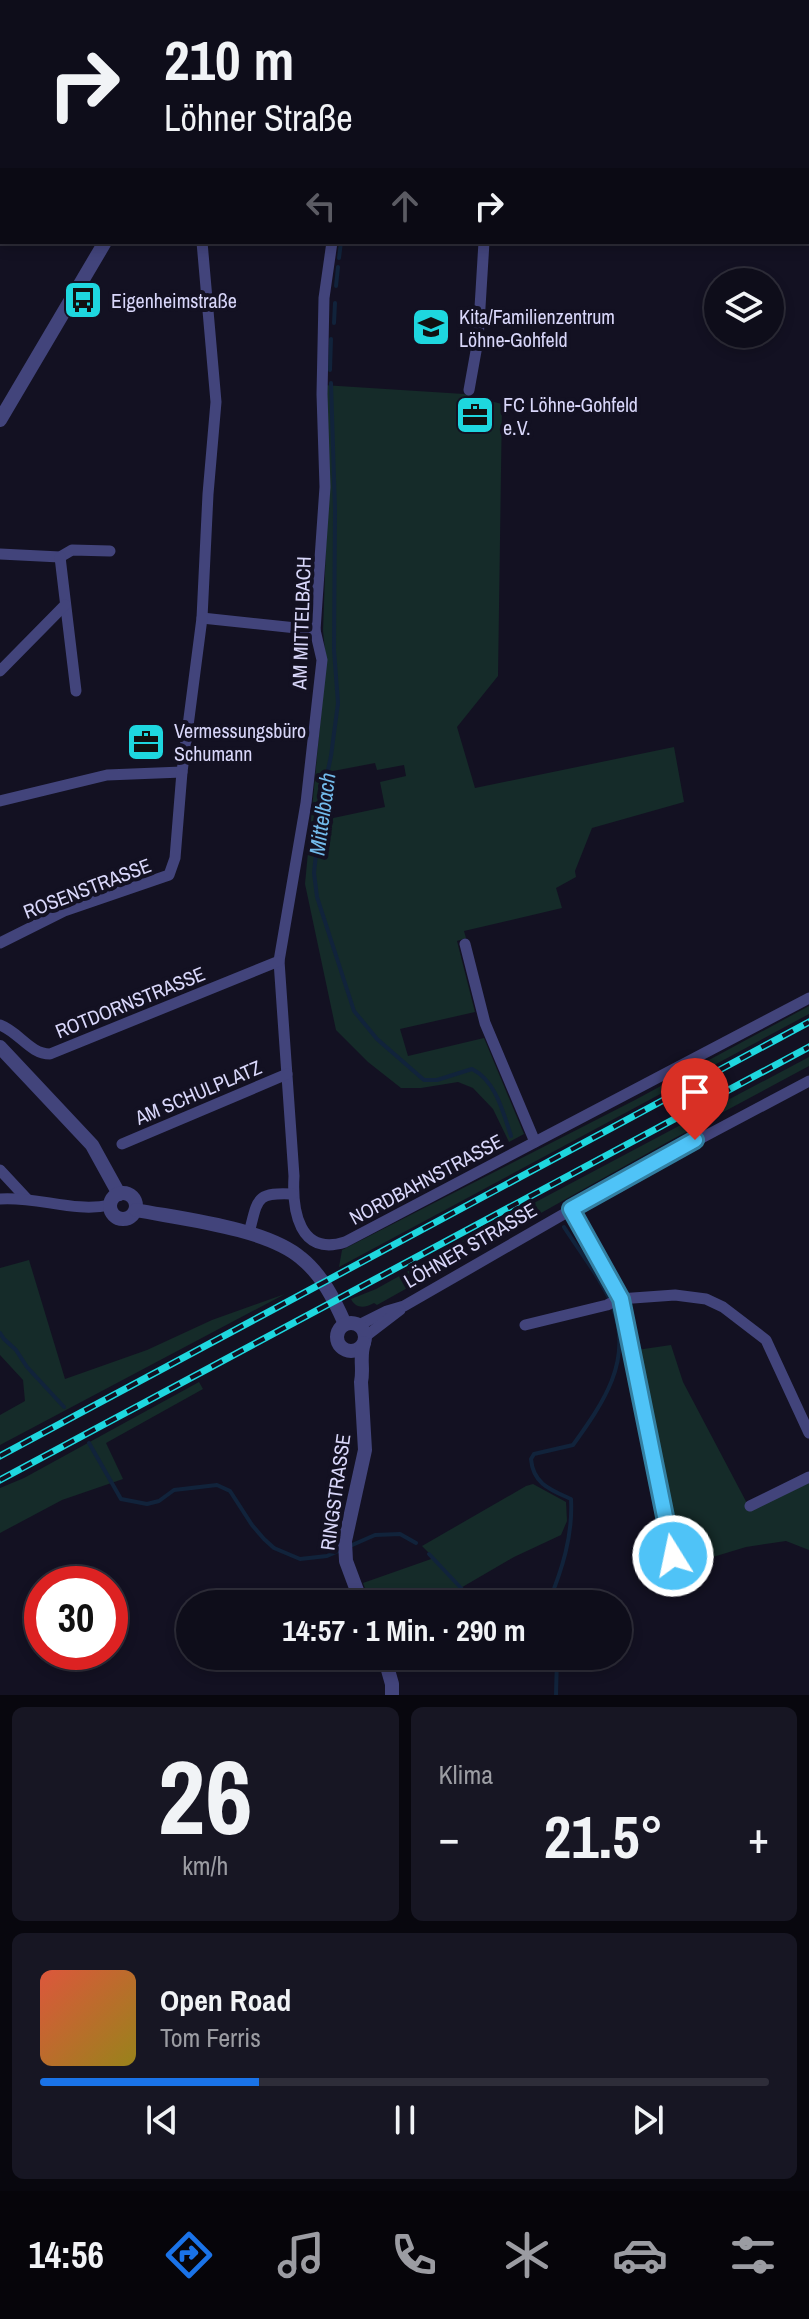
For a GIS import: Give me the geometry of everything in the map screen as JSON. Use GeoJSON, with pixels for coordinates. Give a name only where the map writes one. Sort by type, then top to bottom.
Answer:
{"type":"FeatureCollection","features":[{"type":"Feature","properties":{"kind":"street"},"geometry":{"type":"LineString","coordinates":[[0,420],[104,244]]}},
{"type":"Feature","properties":{"kind":"street","name":"ROSENSTRASSE"},"geometry":{"type":"LineString","coordinates":[[0,943],[64,911],[169,875],[175,858],[182,772],[202,618],[216,402],[202,244]]}},
{"type":"Feature","properties":{"kind":"street","name":"AM MITTELBACH"},"geometry":{"type":"LineString","coordinates":[[293,1194],[279,961],[306,803],[322,660],[315,630],[325,487],[322,394],[324,298],[332,244]]}},
{"type":"Feature","properties":{"kind":"street"},"geometry":{"type":"LineString","coordinates":[[469,390],[478,340],[484,244]]}},
{"type":"Feature","properties":{"kind":"street"},"geometry":{"type":"LineString","coordinates":[[0,554],[60,557],[72,550],[110,551]]}},
{"type":"Feature","properties":{"kind":"street"},"geometry":{"type":"LineString","coordinates":[[60,557],[76,691]]}},
{"type":"Feature","properties":{"kind":"street"},"geometry":{"type":"LineString","coordinates":[[0,671],[65,605]]}},
{"type":"Feature","properties":{"kind":"street"},"geometry":{"type":"LineString","coordinates":[[202,618],[315,630]]}},
{"type":"Feature","properties":{"kind":"street"},"geometry":{"type":"LineString","coordinates":[[0,801],[107,775],[182,772]]}},
{"type":"Feature","properties":{"kind":"street","name":"NORDBAHNSTRASSE"},"geometry":{"type":"LineString","coordinates":[[465,944],[485,1023],[535,1142]]}},
{"type":"Feature","properties":{"kind":"street","name":"ROTDORNSTRASSE"},"geometry":{"type":"LineString","coordinates":[[0,1025],[40,1054],[50,1054],[279,961]]}},
{"type":"Feature","properties":{"kind":"street","name":"NORDBAHNSTRASSE"},"geometry":{"type":"LineString","coordinates":[[293,1194],[294,1211],[304,1232],[322,1243],[338,1244],[809,998]]}},
{"type":"Feature","properties":{"kind":"street"},"geometry":{"type":"LineString","coordinates":[[0,1047],[92,1145],[115,1199],[112,1212],[122,1219],[130,1217],[136,1210],[136,1202],[131,1195],[115,1199],[84,1207],[27,1199],[0,1199]]}},
{"type":"Feature","properties":{"kind":"street","name":"AM SCHULPLATZ"},"geometry":{"type":"LineString","coordinates":[[122,1144],[287,1074]]}},
{"type":"Feature","properties":{"kind":"street","name":"LÖHNER STRASSE"},"geometry":{"type":"LineString","coordinates":[[358,1332],[390,1319],[404,1306],[571,1209],[809,1081]]}},
{"type":"Feature","properties":{"kind":"street"},"geometry":{"type":"LineString","coordinates":[[0,1170],[27,1199]]}},
{"type":"Feature","properties":{"kind":"street"},"geometry":{"type":"LineString","coordinates":[[249,1233],[261,1198],[273,1193],[293,1194]]}},
{"type":"Feature","properties":{"kind":"street"},"geometry":{"type":"LineString","coordinates":[[571,1209],[620,1299],[673,1556],[671,1573]]}},
{"type":"Feature","properties":{"kind":"street"},"geometry":{"type":"LineString","coordinates":[[136,1210],[249,1233],[291,1250],[308,1265],[358,1332],[357,1350],[347,1350],[339,1345],[338,1331],[358,1332]]}},
{"type":"Feature","properties":{"kind":"street"},"geometry":{"type":"LineString","coordinates":[[525,1325],[620,1299],[675,1295],[706,1299],[734,1315],[766,1340],[809,1433]]}},
{"type":"Feature","properties":{"kind":"street","name":"RINGSTRASSE"},"geometry":{"type":"LineString","coordinates":[[357,1590],[346,1561],[345,1548],[365,1450],[363,1373],[358,1332]]}},
{"type":"Feature","properties":{"kind":"street","name":"RINGSTRASSE"},"geometry":{"type":"LineString","coordinates":[[343,1348],[350,1356],[355,1374],[361,1382]]}},
{"type":"Feature","properties":{"kind":"street"},"geometry":{"type":"LineString","coordinates":[[750,1506],[809,1477]]}},
{"type":"Feature","properties":{"kind":"street"},"geometry":{"type":"LineString","coordinates":[[388,1670],[392,1695]]}},
{"type":"Feature","properties":{"kind":"green space"},"geometry":{"type":"Polygon","coordinates":[[[323,385],[464,394],[502,404],[498,676],[457,727],[475,788],[674,747],[684,802],[592,828],[575,871],[576,877],[556,888],[562,908],[464,931],[466,938],[457,941],[475,1012],[400,1029],[408,1056],[484,1038],[524,1134],[509,1142],[493,1109],[473,1088],[458,1082],[401,1088],[368,1062],[336,1030],[305,884],[326,660],[323,631],[328,488],[323,385]],[[375,763],[333,771],[324,820],[385,807],[380,782],[406,776],[404,765],[377,770],[375,763]]]}},
{"type":"Feature","properties":{"kind":"green space"},"geometry":{"type":"Polygon","coordinates":[[[809,1006],[809,1014],[339,1267],[342,1250],[635,1100],[809,1006]]]}},
{"type":"Feature","properties":{"kind":"green space"},"geometry":{"type":"Polygon","coordinates":[[[809,1057],[809,1066],[377,1305],[358,1306],[351,1299],[376,1289],[809,1057]]]}},
{"type":"Feature","properties":{"kind":"green space"},"geometry":{"type":"Polygon","coordinates":[[[29,1260],[65,1379],[147,1350],[212,1320],[285,1294],[0,1445],[0,1415],[25,1401],[23,1380],[0,1355],[0,1268],[29,1260]]]}},
{"type":"Feature","properties":{"kind":"green space"},"geometry":{"type":"Polygon","coordinates":[[[671,1345],[683,1382],[750,1509],[809,1479],[809,1550],[786,1541],[746,1547],[693,1563],[665,1552],[662,1528],[665,1525],[639,1433],[623,1352],[671,1345]]]}},
{"type":"Feature","properties":{"kind":"green space"},"geometry":{"type":"Polygon","coordinates":[[[199,1382],[203,1389],[106,1443],[123,1479],[62,1500],[0,1533],[0,1488],[24,1478],[199,1382]]]}},
{"type":"Feature","properties":{"kind":"green space"},"geometry":{"type":"Polygon","coordinates":[[[533,1484],[566,1502],[567,1521],[561,1535],[514,1557],[457,1590],[366,1590],[363,1583],[434,1558],[422,1546],[533,1484]]]}},
{"type":"Feature","properties":{"kind":"waterway","name":"Mittelbach"},"geometry":{"type":"LineString","coordinates":[[339,258],[341,244]]}},
{"type":"Feature","properties":{"kind":"waterway","name":"Mittelbach"},"geometry":{"type":"LineString","coordinates":[[336,286],[338,267]]}},
{"type":"Feature","properties":{"kind":"waterway","name":"Mittelbach"},"geometry":{"type":"LineString","coordinates":[[334,323],[335,303]]}},
{"type":"Feature","properties":{"kind":"waterway","name":"Mittelbach"},"geometry":{"type":"LineString","coordinates":[[330,370],[331,339]]}},
{"type":"Feature","properties":{"kind":"waterway","name":"Mittelbach"},"geometry":{"type":"LineString","coordinates":[[331,383],[335,510],[334,650],[338,703],[322,798],[314,873],[317,897],[354,1011],[377,1039],[424,1080],[437,1080],[472,1069],[480,1074],[498,1098],[511,1136]]}},
{"type":"Feature","properties":{"kind":"waterway"},"geometry":{"type":"LineString","coordinates":[[553,1590],[566,1553],[571,1499],[539,1480],[531,1459],[534,1454],[573,1445],[612,1381],[619,1346],[618,1327],[609,1299],[564,1227]]}},
{"type":"Feature","properties":{"kind":"waterway"},"geometry":{"type":"LineString","coordinates":[[0,1333],[64,1407]]}},
{"type":"Feature","properties":{"kind":"waterway"},"geometry":{"type":"LineString","coordinates":[[89,1443],[121,1499],[147,1504],[159,1501],[174,1490],[217,1485],[230,1491],[252,1525],[274,1548],[300,1559],[327,1556],[375,1535],[400,1534],[416,1543]]}},
{"type":"Feature","properties":{"kind":"waterway"},"geometry":{"type":"LineString","coordinates":[[429,1554],[463,1590]]}},
{"type":"Feature","properties":{"kind":"waterway"},"geometry":{"type":"LineString","coordinates":[[556,1695],[557,1670]]}},
{"type":"Feature","properties":{"kind":"railway"},"geometry":{"type":"LineString","coordinates":[[0,1456],[809,1022]]}},
{"type":"Feature","properties":{"kind":"railway"},"geometry":{"type":"LineString","coordinates":[[0,1480],[809,1047]]}},
{"type":"Feature","properties":{"kind":"place","name":"Eigenheimstraße"},"geometry":{"type":"Point","coordinates":[83,300]}},
{"type":"Feature","properties":{"kind":"place","name":"Kita/Familienzentrum Löhne-Gohfeld"},"geometry":{"type":"Point","coordinates":[431,327]}},
{"type":"Feature","properties":{"kind":"place","name":"FC Löhne-Gohfeld e.V."},"geometry":{"type":"Point","coordinates":[475,415]}},
{"type":"Feature","properties":{"kind":"place","name":"Vermessungsbüro Schumann"},"geometry":{"type":"Point","coordinates":[146,742]}},
{"type":"Feature","properties":{"kind":"route"},"geometry":{"type":"LineString","coordinates":[[673,1556],[621,1299],[571,1209],[695,1140]]}}]}
